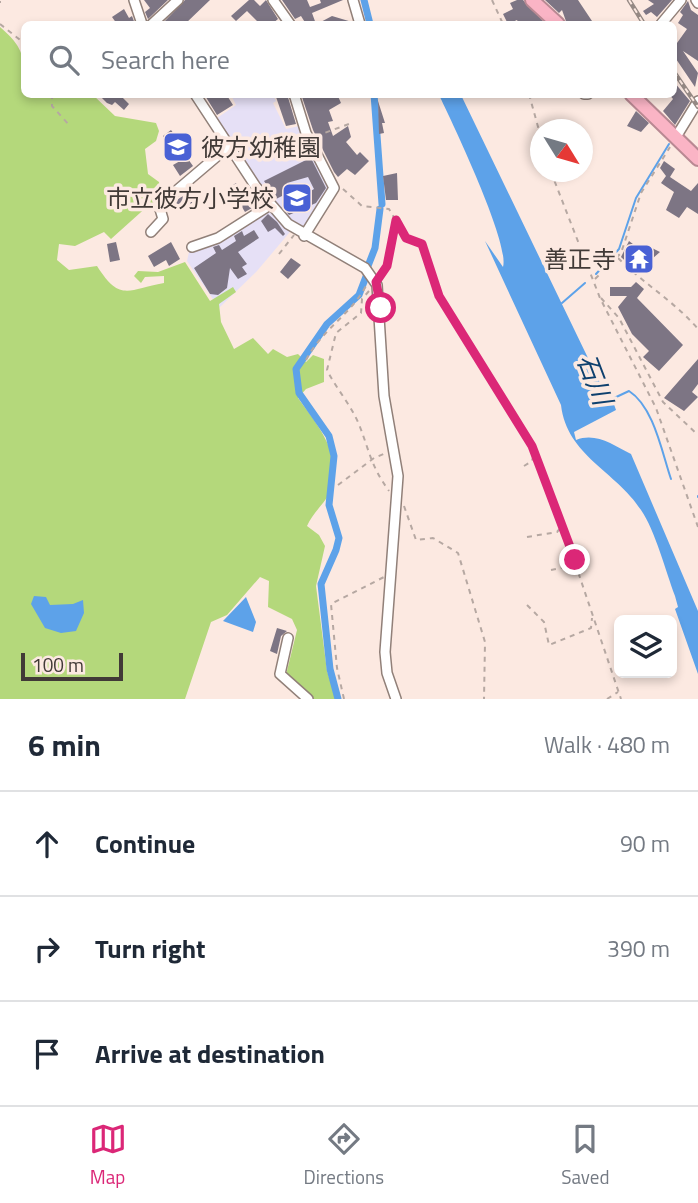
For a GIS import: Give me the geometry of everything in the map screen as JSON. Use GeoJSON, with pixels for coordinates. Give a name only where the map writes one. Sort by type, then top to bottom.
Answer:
{"type":"FeatureCollection","features":[{"type":"Feature","properties":{"kind":"highway"},"geometry":{"type":"LineString","coordinates":[[532,0],[555,21]]}},
{"type":"Feature","properties":{"kind":"highway"},"geometry":{"type":"LineString","coordinates":[[635,98],[698,159]]}},
{"type":"Feature","properties":{"kind":"street"},"geometry":{"type":"LineString","coordinates":[[134,0],[141,21]]}},
{"type":"Feature","properties":{"kind":"street"},"geometry":{"type":"LineString","coordinates":[[155,21],[178,0]]}},
{"type":"Feature","properties":{"kind":"street"},"geometry":{"type":"LineString","coordinates":[[353,0],[359,21]]}},
{"type":"Feature","properties":{"kind":"street"},"geometry":{"type":"LineString","coordinates":[[664,21],[681,0]]}},
{"type":"Feature","properties":{"kind":"street"},"geometry":{"type":"LineString","coordinates":[[278,2],[288,21]]}},
{"type":"Feature","properties":{"kind":"street"},"geometry":{"type":"LineString","coordinates":[[198,98],[270,205],[301,234],[350,259],[370,273],[376,282],[381,308],[384,396],[394,451],[397,491],[386,663],[396,699]]}},
{"type":"Feature","properties":{"kind":"street"},"geometry":{"type":"LineString","coordinates":[[294,98],[308,139],[333,185],[332,194],[301,234]]}},
{"type":"Feature","properties":{"kind":"street"},"geometry":{"type":"LineString","coordinates":[[676,137],[698,102]]}},
{"type":"Feature","properties":{"kind":"street"},"geometry":{"type":"LineString","coordinates":[[151,232],[163,219],[160,209],[169,197],[229,146]]}},
{"type":"Feature","properties":{"kind":"street"},"geometry":{"type":"LineString","coordinates":[[192,247],[235,229],[270,205]]}},
{"type":"Feature","properties":{"kind":"street"},"geometry":{"type":"LineString","coordinates":[[288,638],[280,674],[308,699]]}},
{"type":"Feature","properties":{"kind":"path"},"geometry":{"type":"LineString","coordinates":[[492,0],[502,21]]}},
{"type":"Feature","properties":{"kind":"path"},"geometry":{"type":"LineString","coordinates":[[0,24],[21,41]]}},
{"type":"Feature","properties":{"kind":"path"},"geometry":{"type":"LineString","coordinates":[[51,98],[52,106],[70,126]]}},
{"type":"Feature","properties":{"kind":"path"},"geometry":{"type":"LineString","coordinates":[[531,98],[537,119]]}},
{"type":"Feature","properties":{"kind":"path"},"geometry":{"type":"LineString","coordinates":[[308,139],[349,124]]}},
{"type":"Feature","properties":{"kind":"path"},"geometry":{"type":"LineString","coordinates":[[594,279],[617,258],[625,244],[641,192],[676,137]]}},
{"type":"Feature","properties":{"kind":"path"},"geometry":{"type":"LineString","coordinates":[[555,182],[600,298],[656,408],[698,527]]}},
{"type":"Feature","properties":{"kind":"path"},"geometry":{"type":"LineString","coordinates":[[333,185],[343,189],[362,206],[389,209],[406,238],[422,244],[439,296],[506,400],[535,453],[564,524],[621,699]]}},
{"type":"Feature","properties":{"kind":"path"},"geometry":{"type":"LineString","coordinates":[[396,220],[387,266],[362,299],[360,313],[336,333],[327,370],[360,425],[370,461],[386,488],[397,491],[402,488],[416,540],[433,538],[458,553],[484,634],[487,662],[484,699]]}},
{"type":"Feature","properties":{"kind":"path"},"geometry":{"type":"LineString","coordinates":[[279,254],[301,234]]}},
{"type":"Feature","properties":{"kind":"path"},"geometry":{"type":"LineString","coordinates":[[617,258],[669,300],[698,329]]}},
{"type":"Feature","properties":{"kind":"path"},"geometry":{"type":"LineString","coordinates":[[306,360],[329,326],[354,305],[370,273]]}},
{"type":"Feature","properties":{"kind":"path"},"geometry":{"type":"LineString","coordinates":[[600,298],[619,318],[663,402],[698,435]]}},
{"type":"Feature","properties":{"kind":"path"},"geometry":{"type":"LineString","coordinates":[[329,326],[336,333]]}},
{"type":"Feature","properties":{"kind":"path"},"geometry":{"type":"LineString","coordinates":[[338,485],[370,461],[394,451]]}},
{"type":"Feature","properties":{"kind":"path"},"geometry":{"type":"LineString","coordinates":[[524,466],[532,461],[535,453]]}},
{"type":"Feature","properties":{"kind":"path"},"geometry":{"type":"LineString","coordinates":[[527,537],[557,532],[564,524]]}},
{"type":"Feature","properties":{"kind":"path"},"geometry":{"type":"LineString","coordinates":[[551,570],[570,566],[569,552],[572,551]]}},
{"type":"Feature","properties":{"kind":"path"},"geometry":{"type":"LineString","coordinates":[[344,699],[337,668],[331,604],[391,573]]}},
{"type":"Feature","properties":{"kind":"path"},"geometry":{"type":"LineString","coordinates":[[527,605],[544,622],[549,645],[591,628],[593,618]]}},
{"type":"Feature","properties":{"kind":"path"},"geometry":{"type":"LineString","coordinates":[[607,699],[619,692]]}},
{"type":"Feature","properties":{"kind":"shaded area","name":"市立彼方小学校"},"geometry":{"type":"Polygon","coordinates":[[[232,98],[274,98],[276,101],[273,103],[286,129],[299,126],[331,187],[302,231],[295,226],[257,271],[219,308],[187,261],[189,252],[226,236],[273,205],[217,118],[236,105],[232,98]]]}},
{"type":"Feature","properties":{"kind":"green space"},"geometry":{"type":"Polygon","coordinates":[[[0,27],[15,42],[21,54],[21,98],[96,98],[115,116],[156,123],[159,131],[156,141],[145,149],[148,174],[159,182],[161,200],[150,204],[111,239],[104,232],[75,246],[59,244],[57,260],[69,270],[97,266],[112,285],[125,291],[164,283],[164,276],[145,277],[141,283],[134,276],[138,271],[158,272],[185,262],[210,301],[233,287],[236,292],[219,304],[221,322],[234,349],[253,338],[268,354],[273,349],[287,357],[298,354],[306,362],[313,355],[324,359],[324,382],[306,389],[298,398],[321,430],[334,467],[329,494],[307,526],[319,535],[325,546],[316,586],[327,671],[336,699],[314,699],[286,675],[297,630],[292,619],[268,607],[269,581],[260,577],[227,615],[211,622],[185,699],[0,699],[0,27]]]}},
{"type":"Feature","properties":{"kind":"water","name":"石川"},"geometry":{"type":"Polygon","coordinates":[[[440,98],[462,98],[602,387],[611,396],[616,410],[574,432],[576,440],[597,439],[631,454],[698,611],[698,674],[675,609],[678,607],[675,596],[646,518],[631,496],[582,450],[565,423],[561,405],[485,241],[503,267],[498,234],[467,155],[440,98]]]}},
{"type":"Feature","properties":{"kind":"water"},"geometry":{"type":"Polygon","coordinates":[[[34,596],[46,597],[50,605],[73,604],[83,600],[84,613],[76,631],[61,633],[45,628],[31,604],[34,596]]]}},
{"type":"Feature","properties":{"kind":"water"},"geometry":{"type":"Polygon","coordinates":[[[246,597],[256,622],[253,632],[223,621],[246,597]]]}},
{"type":"Feature","properties":{"kind":"building"},"geometry":{"type":"Polygon","coordinates":[[[144,0],[168,0],[148,19],[145,12],[150,8],[144,0]]]}},
{"type":"Feature","properties":{"kind":"building"},"geometry":{"type":"Polygon","coordinates":[[[185,0],[210,0],[188,21],[165,21],[185,0]]]}},
{"type":"Feature","properties":{"kind":"building"},"geometry":{"type":"Polygon","coordinates":[[[249,0],[254,0],[260,6],[266,0],[278,19],[257,21],[247,11],[236,21],[231,16],[249,0]]]}},
{"type":"Feature","properties":{"kind":"building"},"geometry":{"type":"Polygon","coordinates":[[[282,0],[307,0],[310,7],[321,3],[320,0],[343,0],[312,13],[315,21],[304,21],[301,16],[295,19],[282,0]]]}},
{"type":"Feature","properties":{"kind":"building"},"geometry":{"type":"Polygon","coordinates":[[[523,0],[543,21],[506,21],[503,14],[513,9],[510,3],[523,0]]]}},
{"type":"Feature","properties":{"kind":"building"},"geometry":{"type":"Polygon","coordinates":[[[545,0],[578,0],[592,21],[566,21],[562,10],[559,13],[545,0]]]}},
{"type":"Feature","properties":{"kind":"building"},"geometry":{"type":"Polygon","coordinates":[[[648,0],[672,0],[657,17],[651,12],[646,15],[643,11],[654,4],[648,0]]]}},
{"type":"Feature","properties":{"kind":"building"},"geometry":{"type":"Polygon","coordinates":[[[688,1],[691,10],[698,15],[698,61],[683,51],[698,73],[695,87],[677,60],[677,43],[687,29],[678,23],[683,15],[680,12],[688,1]]]}},
{"type":"Feature","properties":{"kind":"building"},"geometry":{"type":"Polygon","coordinates":[[[124,9],[134,21],[115,21],[112,17],[124,9]]]}},
{"type":"Feature","properties":{"kind":"building"},"geometry":{"type":"Polygon","coordinates":[[[332,16],[349,21],[323,21],[332,16]]]}},
{"type":"Feature","properties":{"kind":"building"},"geometry":{"type":"Polygon","coordinates":[[[677,86],[690,101],[675,125],[663,111],[677,98],[677,86]]]}},
{"type":"Feature","properties":{"kind":"building"},"geometry":{"type":"Polygon","coordinates":[[[102,98],[123,98],[129,104],[124,110],[115,102],[112,105],[102,98]]]}},
{"type":"Feature","properties":{"kind":"building"},"geometry":{"type":"Polygon","coordinates":[[[206,98],[229,98],[233,105],[217,115],[206,98]]]}},
{"type":"Feature","properties":{"kind":"building"},"geometry":{"type":"Polygon","coordinates":[[[276,98],[288,98],[296,124],[286,126],[276,98]]]}},
{"type":"Feature","properties":{"kind":"building"},"geometry":{"type":"Polygon","coordinates":[[[302,98],[339,98],[341,103],[329,110],[333,121],[328,122],[333,136],[348,126],[351,137],[346,142],[357,155],[360,152],[369,161],[355,175],[347,169],[338,177],[313,130],[302,98]]]}},
{"type":"Feature","properties":{"kind":"building"},"geometry":{"type":"Polygon","coordinates":[[[378,101],[385,123],[382,123],[384,133],[379,134],[378,101]]]}},
{"type":"Feature","properties":{"kind":"building"},"geometry":{"type":"Polygon","coordinates":[[[636,111],[649,123],[641,132],[627,126],[636,111]]]}},
{"type":"Feature","properties":{"kind":"building"},"geometry":{"type":"Polygon","coordinates":[[[171,130],[191,157],[188,159],[193,166],[180,176],[173,165],[180,161],[163,136],[171,130]]]}},
{"type":"Feature","properties":{"kind":"building"},"geometry":{"type":"Polygon","coordinates":[[[308,152],[326,188],[316,203],[289,215],[284,209],[289,204],[284,195],[276,199],[264,181],[306,160],[303,154],[308,152]],[[308,177],[287,183],[288,187],[284,189],[306,199],[304,195],[314,189],[308,177]]]}},
{"type":"Feature","properties":{"kind":"building"},"geometry":{"type":"Polygon","coordinates":[[[664,161],[675,169],[670,177],[691,191],[698,183],[698,214],[687,207],[679,218],[666,210],[674,192],[661,183],[666,176],[660,168],[664,161]]]}},
{"type":"Feature","properties":{"kind":"building"},"geometry":{"type":"Polygon","coordinates":[[[397,173],[398,200],[386,200],[383,176],[397,173]]]}},
{"type":"Feature","properties":{"kind":"building"},"geometry":{"type":"Polygon","coordinates":[[[236,183],[252,208],[245,212],[230,187],[236,183]]]}},
{"type":"Feature","properties":{"kind":"building"},"geometry":{"type":"Polygon","coordinates":[[[194,189],[199,197],[181,212],[175,201],[194,189]]]}},
{"type":"Feature","properties":{"kind":"building"},"geometry":{"type":"Polygon","coordinates":[[[268,214],[277,222],[285,234],[283,236],[275,228],[268,232],[261,221],[268,214]]]}},
{"type":"Feature","properties":{"kind":"building"},"geometry":{"type":"Polygon","coordinates":[[[254,230],[259,238],[238,252],[247,264],[242,267],[247,274],[238,279],[230,268],[227,288],[218,295],[210,294],[194,268],[216,253],[213,247],[219,245],[222,250],[236,241],[234,236],[242,231],[244,236],[254,230]]]}},
{"type":"Feature","properties":{"kind":"building"},"geometry":{"type":"Polygon","coordinates":[[[629,241],[642,251],[650,247],[660,252],[637,272],[621,257],[629,241]]]}},
{"type":"Feature","properties":{"kind":"building"},"geometry":{"type":"Polygon","coordinates":[[[116,242],[120,260],[110,262],[107,244],[116,242]]]}},
{"type":"Feature","properties":{"kind":"building"},"geometry":{"type":"Polygon","coordinates":[[[171,242],[180,259],[169,266],[166,260],[154,267],[148,256],[171,242]]]}},
{"type":"Feature","properties":{"kind":"building"},"geometry":{"type":"Polygon","coordinates":[[[291,258],[301,265],[288,279],[280,272],[291,258]]]}},
{"type":"Feature","properties":{"kind":"building"},"geometry":{"type":"Polygon","coordinates":[[[636,282],[644,289],[637,298],[683,345],[659,371],[643,357],[649,351],[632,334],[618,307],[627,296],[610,296],[610,287],[631,287],[636,282]]]}},
{"type":"Feature","properties":{"kind":"building"},"geometry":{"type":"Polygon","coordinates":[[[698,359],[698,384],[692,392],[698,397],[684,411],[664,398],[698,359]]]}},
{"type":"Feature","properties":{"kind":"building"},"geometry":{"type":"Polygon","coordinates":[[[277,628],[287,631],[281,636],[277,654],[270,651],[277,628]]]}},
{"type":"Feature","properties":{"kind":"waterway"},"geometry":{"type":"LineString","coordinates":[[364,0],[369,21]]}},
{"type":"Feature","properties":{"kind":"waterway"},"geometry":{"type":"LineString","coordinates":[[374,98],[382,204]]}},
{"type":"Feature","properties":{"kind":"waterway"},"geometry":{"type":"LineString","coordinates":[[596,274],[619,249],[636,198],[669,144]]}},
{"type":"Feature","properties":{"kind":"waterway"},"geometry":{"type":"LineString","coordinates":[[368,266],[375,248],[380,209]]}},
{"type":"Feature","properties":{"kind":"waterway"},"geometry":{"type":"LineString","coordinates":[[338,699],[330,669],[321,584],[339,538],[329,505],[334,456],[329,436],[299,393],[296,369],[327,324],[359,295],[367,274]]}},
{"type":"Feature","properties":{"kind":"waterway"},"geometry":{"type":"LineString","coordinates":[[562,303],[585,283]]}},
{"type":"Feature","properties":{"kind":"waterway","name":"石川"},"geometry":{"type":"LineString","coordinates":[[612,399],[629,391],[638,398],[656,431],[671,479]]}},
{"type":"Feature","properties":{"kind":"railway"},"geometry":{"type":"LineString","coordinates":[[629,0],[642,21]]}},
{"type":"Feature","properties":{"kind":"railway"},"geometry":{"type":"LineString","coordinates":[[677,76],[698,107]]}},
{"type":"Feature","properties":{"kind":"place","name":"彼方幼稚園"},"geometry":{"type":"Point","coordinates":[178,147]}},
{"type":"Feature","properties":{"kind":"place","name":"市立彼方小学校"},"geometry":{"type":"Point","coordinates":[297,198]}},
{"type":"Feature","properties":{"kind":"place","name":"善正寺"},"geometry":{"type":"Point","coordinates":[639,259]}},
{"type":"Feature","properties":{"kind":"route"},"geometry":{"type":"LineString","coordinates":[[381,308],[376,282],[390,257],[396,220],[406,238],[422,244],[439,296],[506,400],[532,446],[575,560]]}}]}
